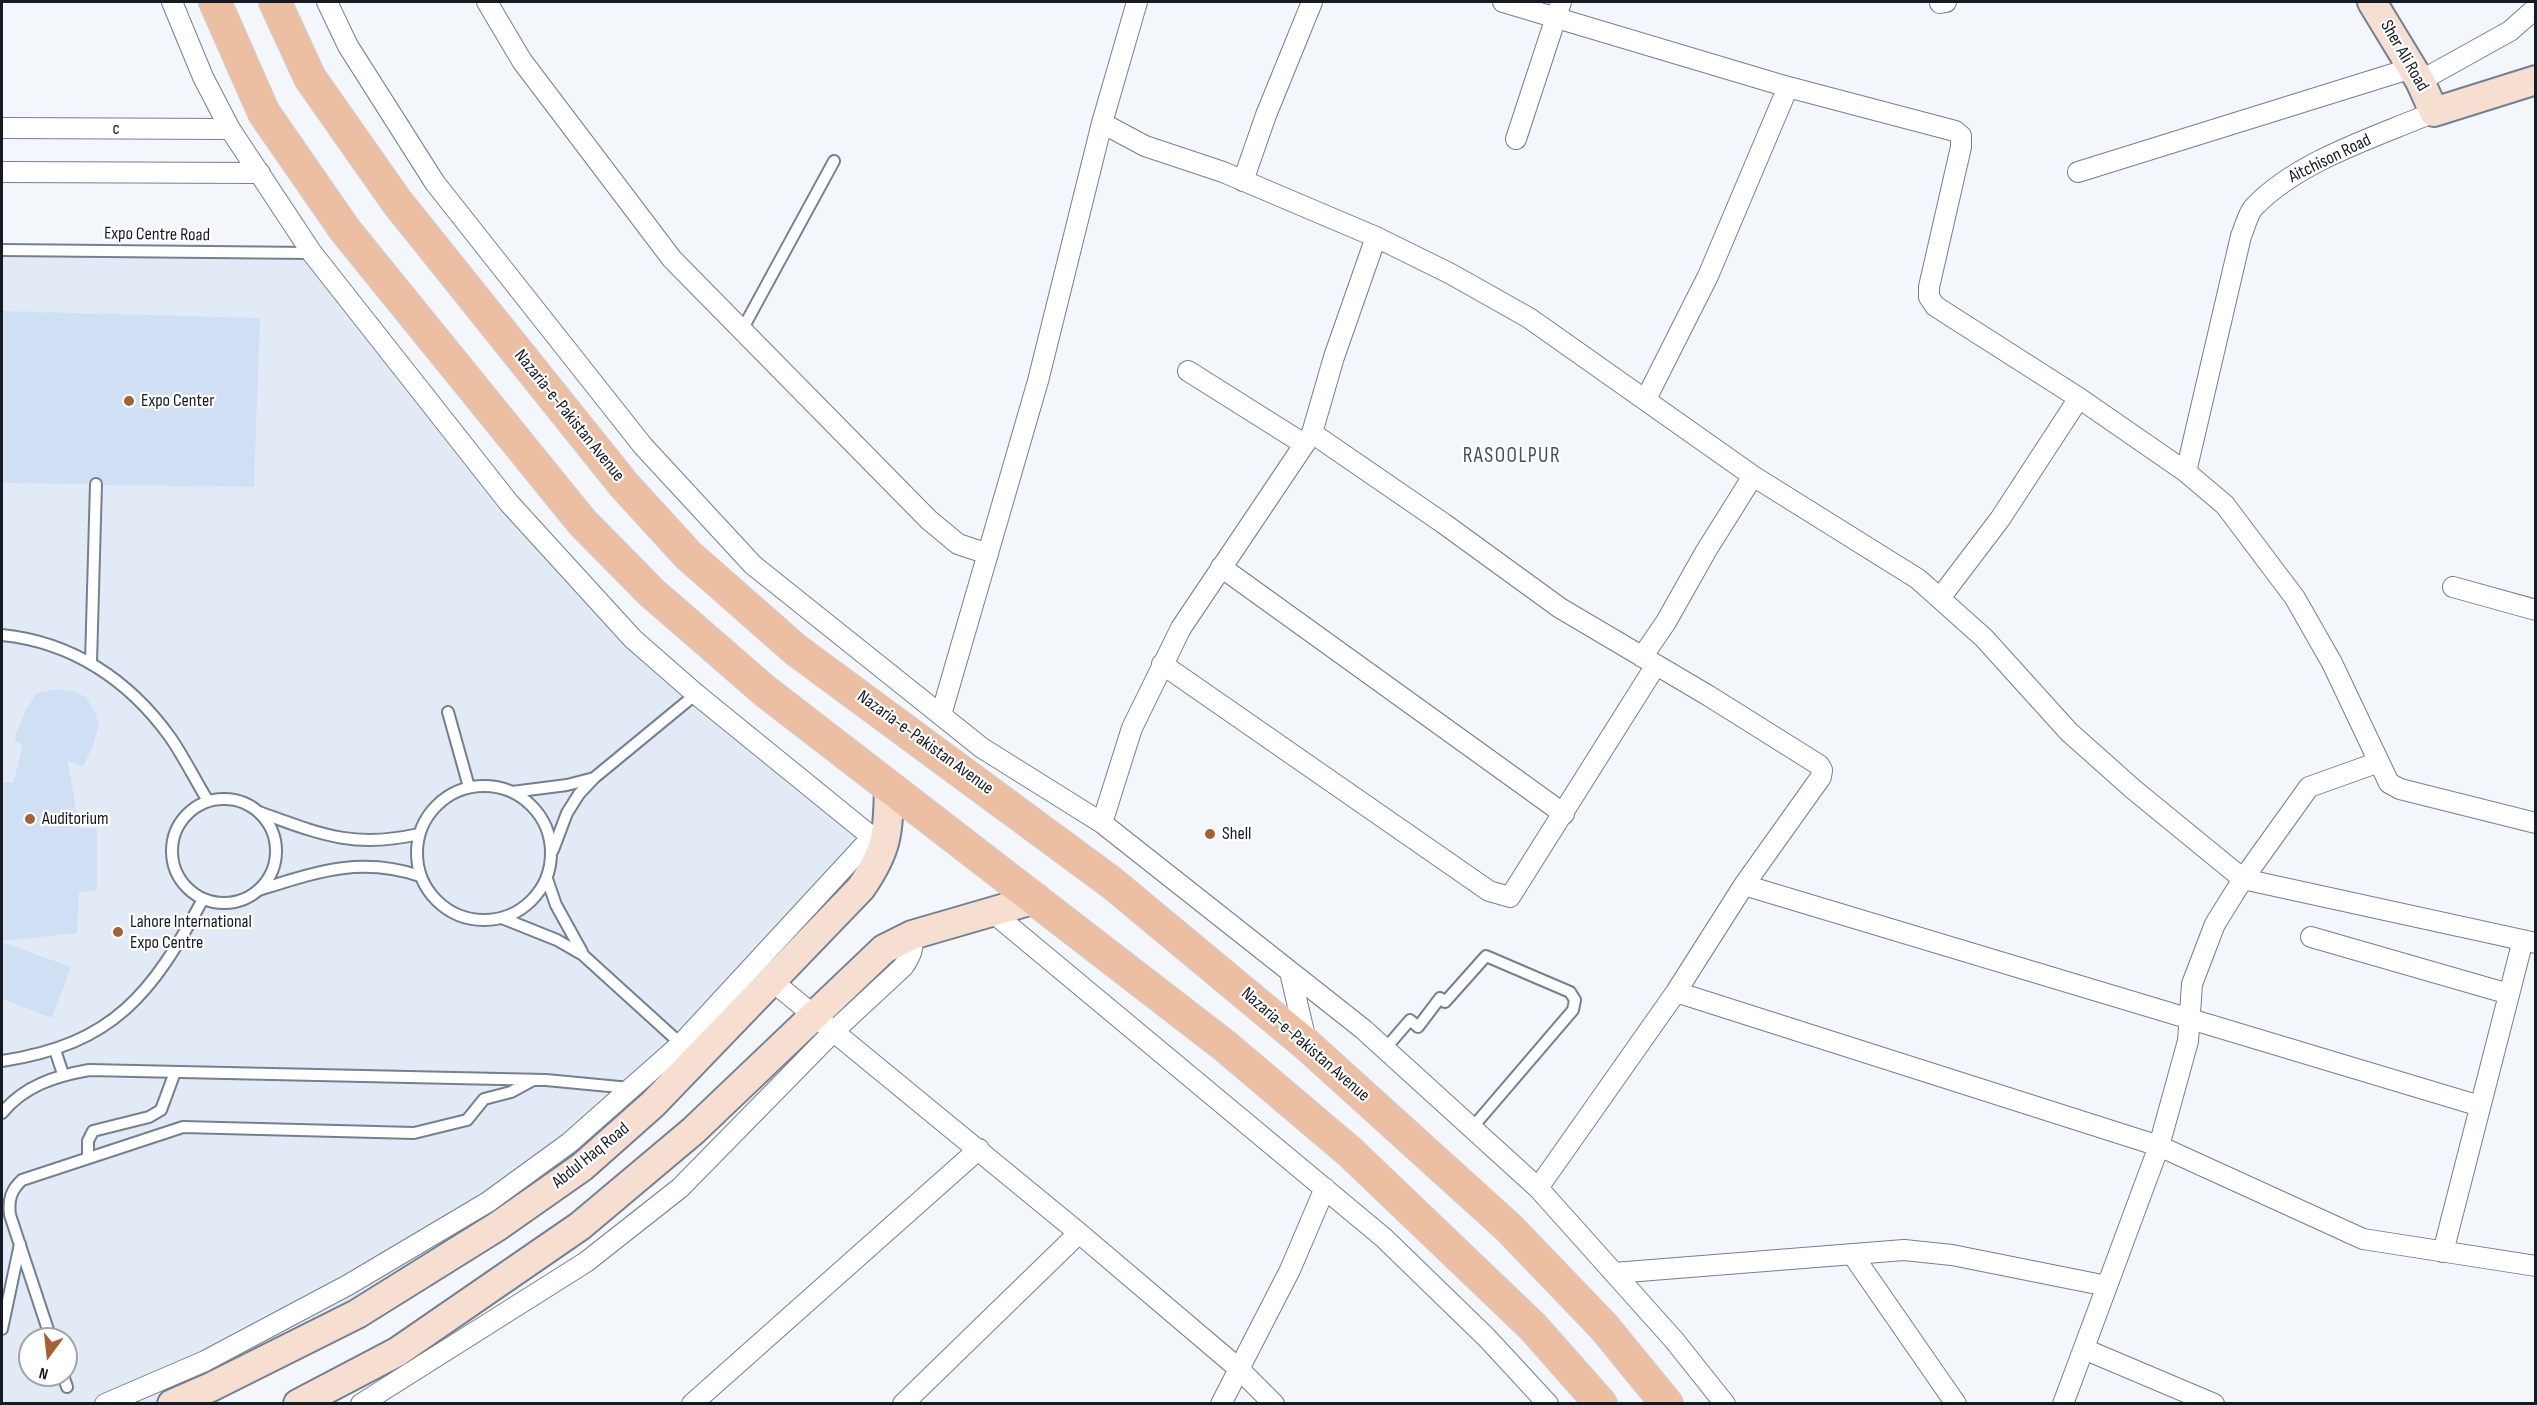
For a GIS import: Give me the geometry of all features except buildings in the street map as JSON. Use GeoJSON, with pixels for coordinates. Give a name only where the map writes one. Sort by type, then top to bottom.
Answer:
{"type":"FeatureCollection","features":[{"type":"Feature","properties":{"kind":"main road"},"geometry":{"type":"LineString","coordinates":[[215,2],[264,112],[345,230],[582,522],[652,593],[765,691],[1225,1046],[1350,1152],[1533,1327],[1601,1404]]}},
{"type":"Feature","properties":{"kind":"main road","name":"Nazaria-e-Pakistan Avenue"},"geometry":{"type":"LineString","coordinates":[[275,2],[310,78],[397,202],[624,485],[688,555],[796,650],[991,791],[1112,883],[1307,1045],[1509,1228],[1604,1327],[1667,1404]]}},
{"type":"Feature","properties":{"kind":"main road","name":"Sher Ali Road"},"geometry":{"type":"LineString","coordinates":[[2372,2],[2416,75],[2434,112]]}},
{"type":"Feature","properties":{"kind":"main road","name":"Aitchison Road"},"geometry":{"type":"LineString","coordinates":[[2434,112],[2535,80]]}},
{"type":"Feature","properties":{"kind":"main road","name":"Abdul Haq Road"},"geometry":{"type":"LineString","coordinates":[[172,1404],[212,1387],[357,1314],[498,1227],[582,1167],[643,1096],[688,1052],[772,981],[861,888],[876,866],[889,787]]}},
{"type":"Feature","properties":{"kind":"main road"},"geometry":{"type":"LineString","coordinates":[[298,1404],[397,1352],[580,1226],[824,1024],[884,949],[912,935],[1036,899]]}},
{"type":"Feature","properties":{"kind":"street"},"geometry":{"type":"LineString","coordinates":[[171,2],[203,77],[230,129],[312,253],[508,503],[633,639],[696,694],[879,840],[688,1052]]}},
{"type":"Feature","properties":{"kind":"street"},"geometry":{"type":"LineString","coordinates":[[327,2],[348,46],[435,183],[643,446],[753,564],[1010,768],[1102,823],[1363,1029],[1538,1188],[1674,1340],[1725,1404]]}},
{"type":"Feature","properties":{"kind":"street"},"geometry":{"type":"LineString","coordinates":[[487,2],[522,62],[672,259],[929,520],[958,544],[988,554]]}},
{"type":"Feature","properties":{"kind":"street"},"geometry":{"type":"LineString","coordinates":[[941,715],[1038,381],[1102,123],[1137,2]]}},
{"type":"Feature","properties":{"kind":"street"},"geometry":{"type":"LineString","coordinates":[[1243,181],[1270,105],[1312,2]]}},
{"type":"Feature","properties":{"kind":"street"},"geometry":{"type":"LineString","coordinates":[[1503,2],[1558,10],[1788,87],[1954,131],[1961,136],[1961,147],[1929,287],[1929,297],[1935,306],[2079,398],[2186,472],[2226,505],[2295,598],[2332,663],[2389,783],[2400,789],[2535,823]]}},
{"type":"Feature","properties":{"kind":"street"},"geometry":{"type":"LineString","coordinates":[[2078,171],[2416,75],[2510,31],[2535,8]]}},
{"type":"Feature","properties":{"kind":"street"},"geometry":{"type":"LineString","coordinates":[[1516,139],[1558,10]]}},
{"type":"Feature","properties":{"kind":"street"},"geometry":{"type":"LineString","coordinates":[[1646,399],[1708,276],[1788,87]]}},
{"type":"Feature","properties":{"kind":"street","name":"Aitchison Road"},"geometry":{"type":"LineString","coordinates":[[2186,472],[2241,236],[2253,208],[2287,179],[2338,153],[2434,112]]}},
{"type":"Feature","properties":{"kind":"street"},"geometry":{"type":"LineString","coordinates":[[1102,123],[1145,146],[1243,181],[1376,237],[1451,274],[1529,318],[1753,476],[1918,579],[1984,638],[2069,732],[2133,789],[2243,879],[2529,942],[2509,994],[2443,1252]]}},
{"type":"Feature","properties":{"kind":"street","name":"c"},"geometry":{"type":"LineString","coordinates":[[2,128],[230,129]]}},
{"type":"Feature","properties":{"kind":"street"},"geometry":{"type":"LineString","coordinates":[[2,172],[260,173]]}},
{"type":"Feature","properties":{"kind":"street"},"geometry":{"type":"LineString","coordinates":[[1102,823],[1132,728],[1181,628],[1308,438],[1376,237]]}},
{"type":"Feature","properties":{"kind":"street"},"geometry":{"type":"LineString","coordinates":[[1188,371],[1308,438],[1443,523],[1560,608],[1820,765],[1821,777],[1744,885],[1676,992],[1538,1188]]}},
{"type":"Feature","properties":{"kind":"street"},"geometry":{"type":"LineString","coordinates":[[1940,598],[2000,519],[2079,398]]}},
{"type":"Feature","properties":{"kind":"street"},"geometry":{"type":"LineString","coordinates":[[1162,664],[1489,891],[1510,897],[1564,814],[1649,661],[1666,622],[1706,550],[1753,476]]}},
{"type":"Feature","properties":{"kind":"street"},"geometry":{"type":"LineString","coordinates":[[1221,567],[1564,814]]}},
{"type":"Feature","properties":{"kind":"street"},"geometry":{"type":"LineString","coordinates":[[2453,587],[2535,610]]}},
{"type":"Feature","properties":{"kind":"street"},"geometry":{"type":"LineString","coordinates":[[2064,1404],[2159,1146],[2188,1041],[2192,984],[2215,924],[2243,879],[2309,787],[2379,762]]}},
{"type":"Feature","properties":{"kind":"street"},"geometry":{"type":"LineString","coordinates":[[991,791],[1010,768]]}},
{"type":"Feature","properties":{"kind":"street"},"geometry":{"type":"LineString","coordinates":[[1744,885],[2190,1021],[2480,1106]]}},
{"type":"Feature","properties":{"kind":"street"},"geometry":{"type":"LineString","coordinates":[[991,911],[1384,1238],[1488,1338],[1548,1404]]}},
{"type":"Feature","properties":{"kind":"street"},"geometry":{"type":"LineString","coordinates":[[2311,938],[2509,994]]}},
{"type":"Feature","properties":{"kind":"street"},"geometry":{"type":"LineString","coordinates":[[1290,972],[1307,1045]]}},
{"type":"Feature","properties":{"kind":"street"},"geometry":{"type":"LineString","coordinates":[[772,981],[1079,1233],[1238,1368],[1274,1404]]}},
{"type":"Feature","properties":{"kind":"street"},"geometry":{"type":"LineString","coordinates":[[1676,992],[2159,1146],[2363,1239],[2535,1266]]}},
{"type":"Feature","properties":{"kind":"street"},"geometry":{"type":"LineString","coordinates":[[361,1404],[586,1262],[680,1188],[824,1024]]}},
{"type":"Feature","properties":{"kind":"street"},"geometry":{"type":"LineString","coordinates":[[105,1404],[205,1361],[348,1285],[478,1208],[569,1143],[643,1096]]}},
{"type":"Feature","properties":{"kind":"street"},"geometry":{"type":"LineString","coordinates":[[692,1404],[979,1149]]}},
{"type":"Feature","properties":{"kind":"street"},"geometry":{"type":"LineString","coordinates":[[1221,1404],[1290,1270],[1325,1188]]}},
{"type":"Feature","properties":{"kind":"street"},"geometry":{"type":"LineString","coordinates":[[903,1404],[1079,1233]]}},
{"type":"Feature","properties":{"kind":"street"},"geometry":{"type":"LineString","coordinates":[[1614,1273],[1904,1250],[1952,1255],[2107,1286]]}},
{"type":"Feature","properties":{"kind":"street"},"geometry":{"type":"LineString","coordinates":[[1852,1254],[1956,1404]]}},
{"type":"Feature","properties":{"kind":"street"},"geometry":{"type":"LineString","coordinates":[[2084,1349],[2214,1404]]}},
{"type":"Feature","properties":{"kind":"lane"},"geometry":{"type":"LineString","coordinates":[[742,330],[834,161]]}},
{"type":"Feature","properties":{"kind":"lane","name":"Expo Centre Road"},"geometry":{"type":"LineString","coordinates":[[2,250],[312,253]]}},
{"type":"Feature","properties":{"kind":"lane"},"geometry":{"type":"LineString","coordinates":[[91,662],[96,484]]}},
{"type":"Feature","properties":{"kind":"lane"},"geometry":{"type":"LineString","coordinates":[[2,635],[58,647],[91,662],[122,684],[150,711],[171,739],[208,801]]}},
{"type":"Feature","properties":{"kind":"lane"},"geometry":{"type":"LineString","coordinates":[[594,778],[540,790],[512,792],[484,786],[469,787],[456,792],[438,804],[424,820],[416,855],[420,876],[432,897],[452,913],[477,920],[502,918],[525,907],[547,879],[558,834],[579,794],[594,778],[696,694]]}},
{"type":"Feature","properties":{"kind":"lane"},"geometry":{"type":"LineString","coordinates":[[448,712],[469,787]]}},
{"type":"Feature","properties":{"kind":"lane"},"geometry":{"type":"LineString","coordinates":[[512,792],[535,809],[543,821],[548,832],[552,856]]}},
{"type":"Feature","properties":{"kind":"lane"},"geometry":{"type":"LineString","coordinates":[[419,834],[380,841],[357,841],[309,830],[234,800],[208,801],[184,816],[177,828],[172,848],[174,869],[181,882],[202,899],[217,903],[232,903],[258,890],[330,869],[358,866],[396,868],[420,876]]}},
{"type":"Feature","properties":{"kind":"lane"},"geometry":{"type":"LineString","coordinates":[[257,811],[267,822],[276,850],[271,872],[258,890]]}},
{"type":"Feature","properties":{"kind":"lane"},"geometry":{"type":"LineString","coordinates":[[547,879],[556,905],[583,955]]}},
{"type":"Feature","properties":{"kind":"lane"},"geometry":{"type":"LineString","coordinates":[[2,1061],[55,1050],[102,1027],[133,1004],[164,966],[202,899]]}},
{"type":"Feature","properties":{"kind":"lane"},"geometry":{"type":"LineString","coordinates":[[502,918],[557,940],[583,955],[688,1052]]}},
{"type":"Feature","properties":{"kind":"lane"},"geometry":{"type":"LineString","coordinates":[[1385,1049],[1410,1020],[1418,1027],[1440,998],[1444,1002],[1486,956],[1570,992],[1575,1000],[1573,1011],[1472,1128]]}},
{"type":"Feature","properties":{"kind":"lane"},"geometry":{"type":"LineString","coordinates":[[55,1050],[63,1074]]}},
{"type":"Feature","properties":{"kind":"lane"},"geometry":{"type":"LineString","coordinates":[[2,1113],[21,1095],[43,1082],[63,1074],[89,1070],[533,1080],[643,1096]]}},
{"type":"Feature","properties":{"kind":"lane"},"geometry":{"type":"LineString","coordinates":[[88,1158],[88,1141],[93,1131],[149,1117],[161,1110],[175,1072]]}},
{"type":"Feature","properties":{"kind":"lane"},"geometry":{"type":"LineString","coordinates":[[47,1327],[8,1203],[16,1185],[22,1180],[183,1127],[414,1133],[467,1120],[484,1099],[511,1092],[533,1080]]}},
{"type":"Feature","properties":{"kind":"lane"},"geometry":{"type":"LineString","coordinates":[[2,1329],[20,1244]]}},
{"type":"Feature","properties":{"kind":"shaded area"},"geometry":{"type":"Polygon","coordinates":[[[2,249],[312,253],[633,639],[886,843],[772,981],[498,1226],[165,1403],[2,1404],[2,249]]]}},
{"type":"Feature","properties":{"kind":"place","name":"Expo Center"},"geometry":{"type":"Point","coordinates":[129,401]}},
{"type":"Feature","properties":{"kind":"place","name":"Auditorium"},"geometry":{"type":"Point","coordinates":[30,819]}},
{"type":"Feature","properties":{"kind":"place","name":"Shell"},"geometry":{"type":"Point","coordinates":[1210,834]}},
{"type":"Feature","properties":{"kind":"place","name":"Lahore International Expo Centre"},"geometry":{"type":"Point","coordinates":[118,932]}},
{"type":"Feature","properties":{"kind":"district","name":"RASOOLPUR"},"geometry":{"type":"Point","coordinates":[1512,457]}}]}
